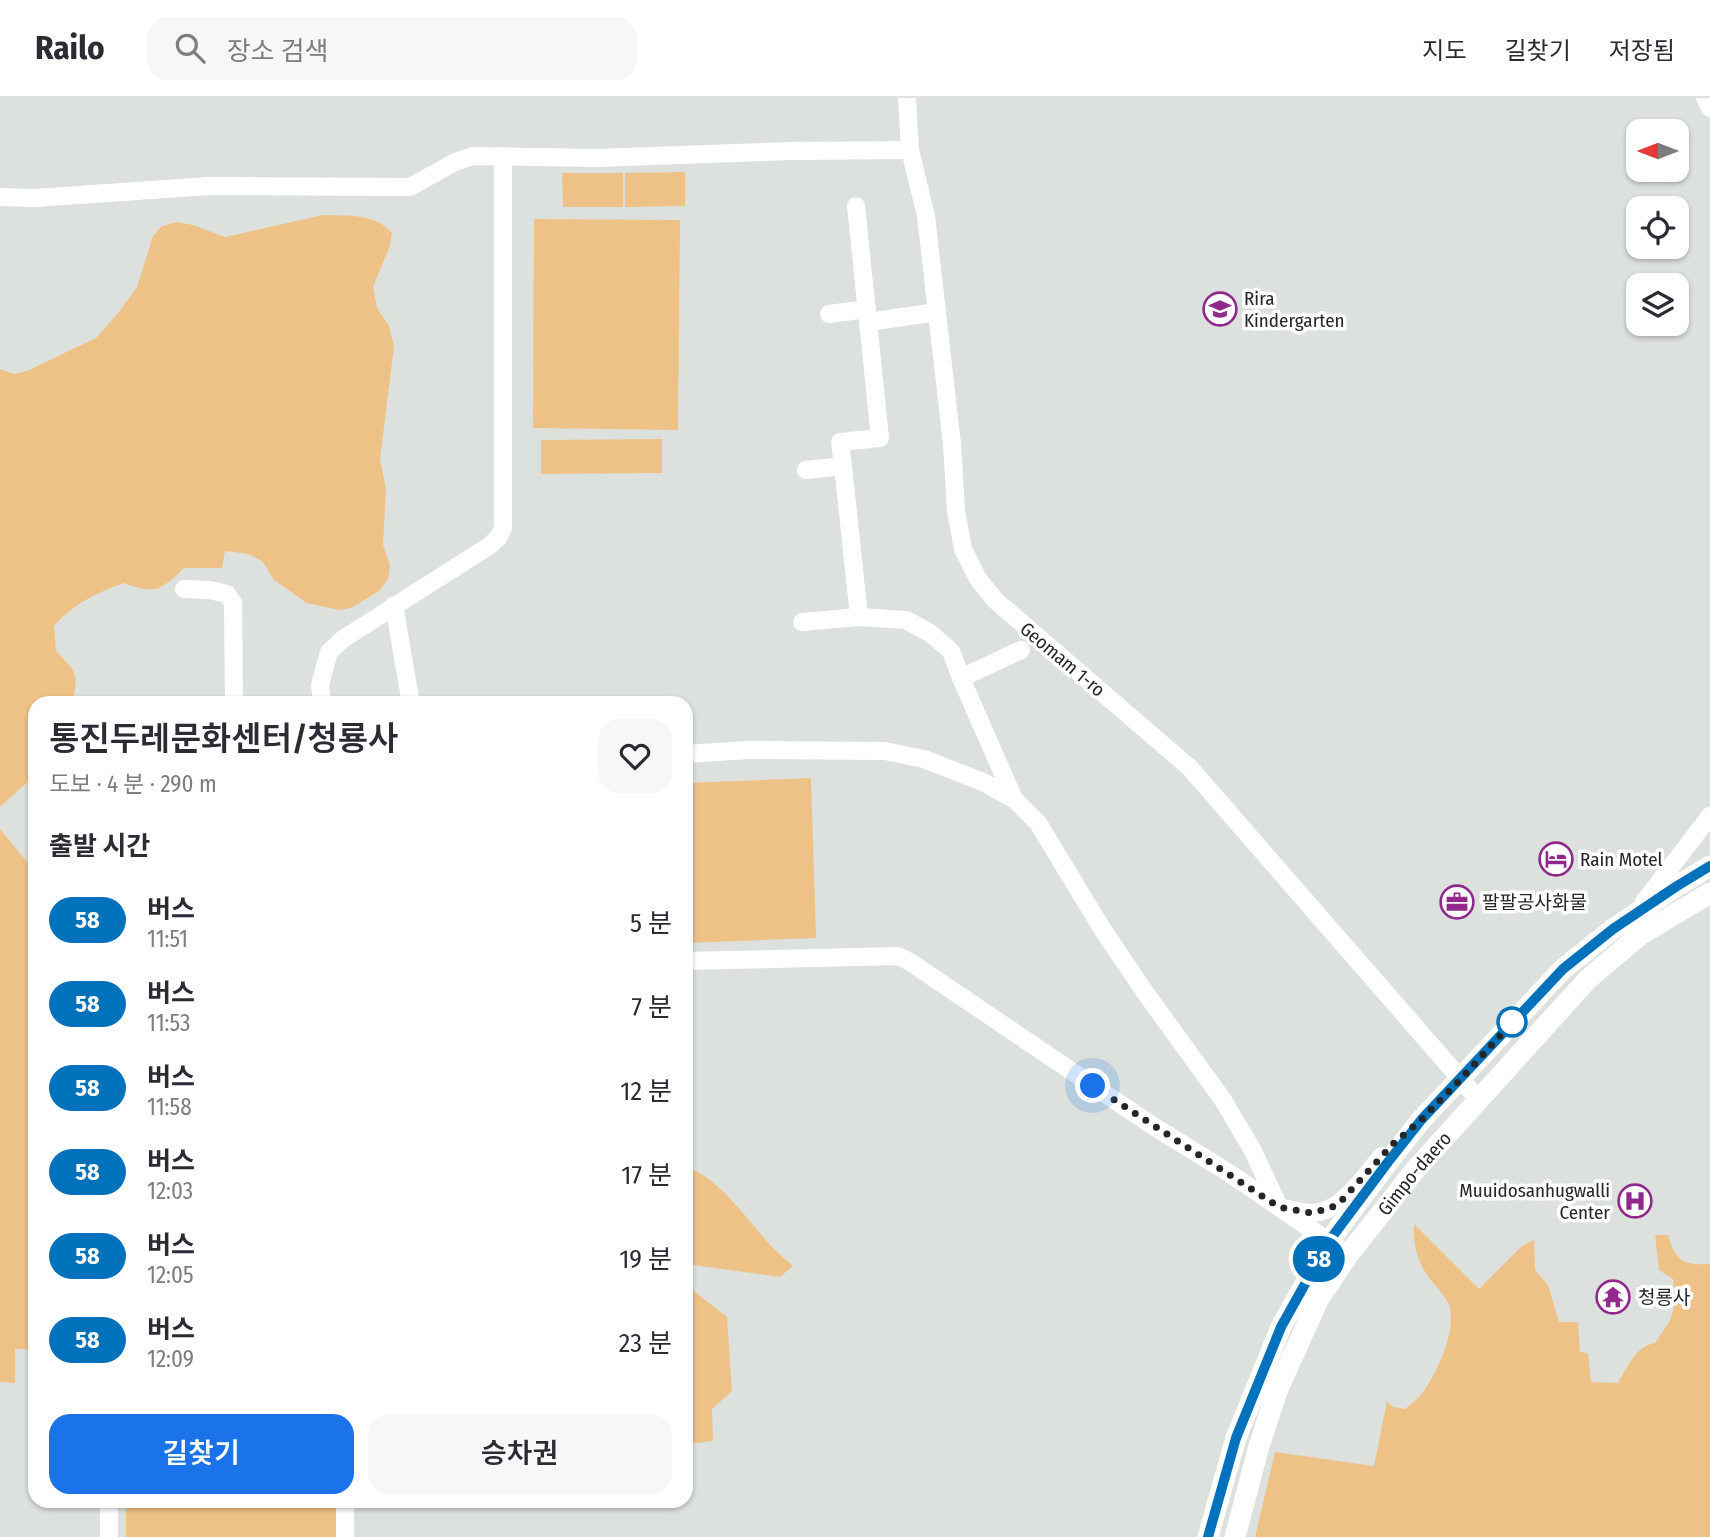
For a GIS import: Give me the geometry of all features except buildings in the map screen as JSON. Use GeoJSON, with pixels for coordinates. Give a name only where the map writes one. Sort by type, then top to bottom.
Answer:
{"type":"FeatureCollection","features":[{"type":"Feature","properties":{"kind":"main road","name":"Gimpo-daero"},"geometry":{"type":"LineString","coordinates":[[1208,1537],[1236,1438],[1260,1378],[1281,1327],[1329,1241],[1422,1119],[1563,969],[1632,917],[1710,866]]}},
{"type":"Feature","properties":{"kind":"main road","name":"Gimpo-daero"},"geometry":{"type":"LineString","coordinates":[[1236,1537],[1259,1446],[1277,1391],[1318,1300],[1348,1255],[1380,1212],[1478,1099],[1588,979],[1640,935],[1710,893]]}},
{"type":"Feature","properties":{"kind":"street","name":"Geomam 1-ro"},"geometry":{"type":"LineString","coordinates":[[907,98],[910,150],[926,216],[952,444],[956,511],[964,548],[978,579],[996,601],[1034,636],[1190,768],[1478,1099]]}},
{"type":"Feature","properties":{"kind":"street"},"geometry":{"type":"LineString","coordinates":[[1705,98],[1710,108]]}},
{"type":"Feature","properties":{"kind":"street"},"geometry":{"type":"LineString","coordinates":[[0,197],[35,198],[258,185],[410,187],[455,162],[473,156],[596,158],[910,150]]}},
{"type":"Feature","properties":{"kind":"street"},"geometry":{"type":"LineString","coordinates":[[321,696],[320,685],[329,652],[343,639],[489,546],[498,538],[503,528],[503,156]]}},
{"type":"Feature","properties":{"kind":"street"},"geometry":{"type":"LineString","coordinates":[[856,206],[880,438],[841,442],[859,617]]}},
{"type":"Feature","properties":{"kind":"street"},"geometry":{"type":"LineString","coordinates":[[829,314],[867,316],[937,312]]}},
{"type":"Feature","properties":{"kind":"street"},"geometry":{"type":"LineString","coordinates":[[806,470],[843,466]]}},
{"type":"Feature","properties":{"kind":"street"},"geometry":{"type":"LineString","coordinates":[[184,589],[227,594],[233,603],[234,696]]}},
{"type":"Feature","properties":{"kind":"street"},"geometry":{"type":"LineString","coordinates":[[394,606],[410,696]]}},
{"type":"Feature","properties":{"kind":"street"},"geometry":{"type":"LineString","coordinates":[[802,622],[859,617],[906,620],[930,633],[951,651],[1014,799]]}},
{"type":"Feature","properties":{"kind":"street"},"geometry":{"type":"LineString","coordinates":[[961,678],[1021,650]]}},
{"type":"Feature","properties":{"kind":"street"},"geometry":{"type":"LineString","coordinates":[[693,754],[748,750],[885,751],[924,759],[983,782],[1014,799],[1038,823],[1144,992],[1223,1100],[1252,1149],[1279,1207]]}},
{"type":"Feature","properties":{"kind":"street"},"geometry":{"type":"LineString","coordinates":[[1632,917],[1710,816]]}},
{"type":"Feature","properties":{"kind":"street"},"geometry":{"type":"LineString","coordinates":[[693,961],[898,956],[1348,1255]]}},
{"type":"Feature","properties":{"kind":"street"},"geometry":{"type":"LineString","coordinates":[[1279,1207],[1311,1213],[1331,1208],[1342,1200],[1393,1144],[1422,1119]]}},
{"type":"Feature","properties":{"kind":"street"},"geometry":{"type":"LineString","coordinates":[[109,1508],[110,1537]]}},
{"type":"Feature","properties":{"kind":"street"},"geometry":{"type":"LineString","coordinates":[[345,1508],[345,1537]]}},
{"type":"Feature","properties":{"kind":"shaded area"},"geometry":{"type":"Polygon","coordinates":[[[685,172],[685,206],[625,207],[625,173],[685,172]]]}},
{"type":"Feature","properties":{"kind":"shaded area"},"geometry":{"type":"Polygon","coordinates":[[[562,173],[623,173],[623,207],[563,207],[562,173]]]}},
{"type":"Feature","properties":{"kind":"shaded area"},"geometry":{"type":"Polygon","coordinates":[[[323,215],[369,219],[378,222],[392,233],[390,246],[373,287],[377,308],[389,326],[394,346],[380,459],[386,489],[383,545],[390,565],[388,579],[379,591],[351,608],[339,610],[307,603],[274,580],[263,562],[249,554],[225,551],[222,568],[184,568],[169,582],[156,589],[143,589],[123,583],[86,600],[69,611],[54,626],[56,651],[75,674],[73,696],[28,696],[28,781],[0,807],[0,369],[14,374],[27,371],[96,338],[137,287],[153,236],[162,226],[177,222],[225,237],[323,215]]]}},
{"type":"Feature","properties":{"kind":"shaded area"},"geometry":{"type":"Polygon","coordinates":[[[534,219],[680,220],[678,430],[533,428],[534,219]]]}},
{"type":"Feature","properties":{"kind":"shaded area"},"geometry":{"type":"Polygon","coordinates":[[[662,439],[662,473],[541,474],[541,440],[662,439]]]}},
{"type":"Feature","properties":{"kind":"shaded area"},"geometry":{"type":"Polygon","coordinates":[[[811,778],[816,938],[693,943],[693,783],[811,778]]]}},
{"type":"Feature","properties":{"kind":"shaded area"},"geometry":{"type":"Polygon","coordinates":[[[0,829],[28,863],[28,1349],[15,1349],[15,1383],[0,1382],[0,829]]]}},
{"type":"Feature","properties":{"kind":"shaded area"},"geometry":{"type":"Polygon","coordinates":[[[693,1171],[721,1190],[773,1248],[793,1266],[780,1277],[693,1265],[693,1171]]]}},
{"type":"Feature","properties":{"kind":"shaded area"},"geometry":{"type":"Polygon","coordinates":[[[1414,1224],[1479,1289],[1522,1246],[1534,1240],[1535,1270],[1548,1285],[1559,1322],[1578,1322],[1580,1352],[1588,1353],[1591,1382],[1618,1383],[1637,1353],[1655,1343],[1670,1320],[1674,1307],[1673,1279],[1659,1270],[1655,1235],[1668,1235],[1681,1260],[1693,1264],[1710,1264],[1710,1537],[1255,1537],[1275,1452],[1374,1466],[1387,1401],[1393,1407],[1405,1409],[1422,1394],[1435,1372],[1445,1349],[1451,1315],[1443,1294],[1419,1260],[1414,1224]]]}},
{"type":"Feature","properties":{"kind":"shaded area"},"geometry":{"type":"Polygon","coordinates":[[[693,1290],[727,1317],[732,1391],[712,1409],[713,1441],[693,1443],[693,1290]]]}},
{"type":"Feature","properties":{"kind":"shaded area"},"geometry":{"type":"Polygon","coordinates":[[[126,1508],[337,1508],[337,1537],[126,1537],[126,1508]]]}},
{"type":"Feature","properties":{"kind":"bus line","name":"58"},"geometry":{"type":"LineString","coordinates":[[1208,1537],[1236,1438],[1281,1327],[1329,1241],[1388,1162],[1422,1119],[1563,969],[1613,929],[1710,866]]}},
{"type":"Feature","properties":{"kind":"place","name":"Rira Kindergarten"},"geometry":{"type":"Point","coordinates":[1220,309]}},
{"type":"Feature","properties":{"kind":"place","name":"Rain Motel"},"geometry":{"type":"Point","coordinates":[1556,859]}},
{"type":"Feature","properties":{"kind":"place","name":"팔팔공사화물"},"geometry":{"type":"Point","coordinates":[1457,902]}},
{"type":"Feature","properties":{"kind":"place","name":"Muuidosanhugwalli Center"},"geometry":{"type":"Point","coordinates":[1635,1201]}},
{"type":"Feature","properties":{"kind":"place","name":"청룡사"},"geometry":{"type":"Point","coordinates":[1613,1297]}},
{"type":"Feature","properties":{"kind":"route"},"geometry":{"type":"LineString","coordinates":[[1093,1086],[1279,1207],[1311,1213],[1331,1208],[1342,1200],[1393,1144],[1460,1080],[1518,1016],[1512,1022]]}}]}
